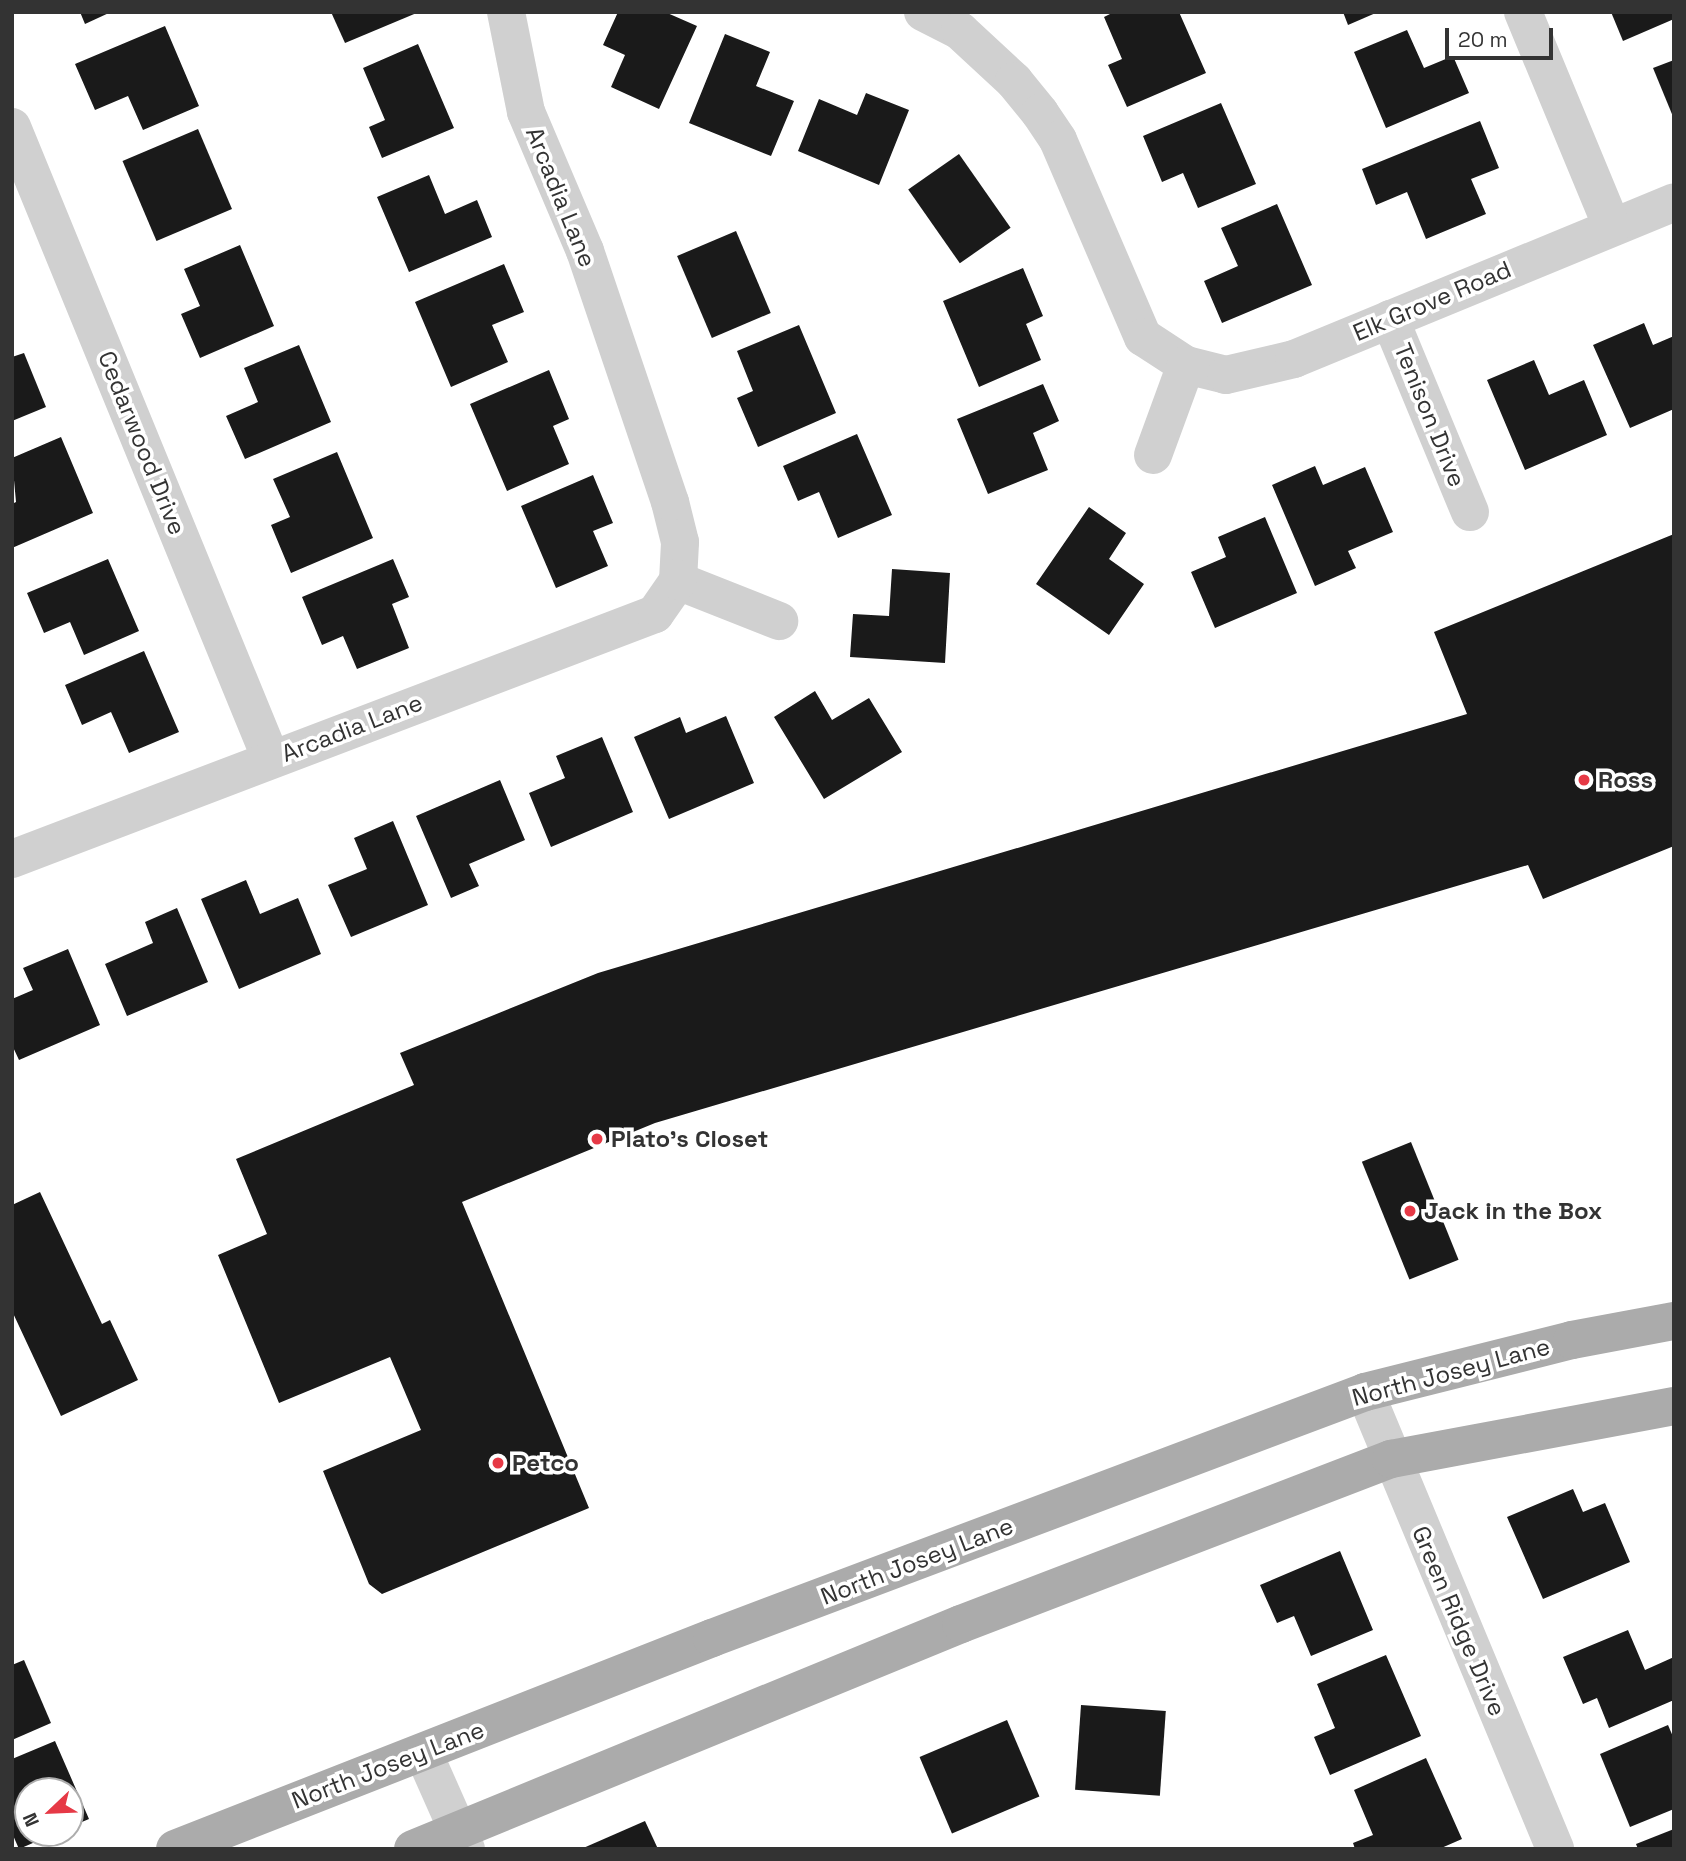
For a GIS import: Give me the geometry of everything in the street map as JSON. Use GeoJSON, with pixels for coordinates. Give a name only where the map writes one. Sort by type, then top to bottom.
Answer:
{"type":"FeatureCollection","features":[{"type":"Feature","properties":{"kind":"main road","name":"North Josey Lane"},"geometry":{"type":"LineString","coordinates":[[175,1849],[1365,1392],[1572,1340],[1674,1321]]}},
{"type":"Feature","properties":{"kind":"main road"},"geometry":{"type":"LineString","coordinates":[[413,1849],[462,1840],[961,1624],[1391,1459],[1674,1406]]}},
{"type":"Feature","properties":{"kind":"street","name":"Arcadia Lane"},"geometry":{"type":"LineString","coordinates":[[12,859],[655,614],[678,581],[680,542],[670,502],[584,251],[526,112],[508,42],[506,12]]}},
{"type":"Feature","properties":{"kind":"street","name":"Elk Grove Road"},"geometry":{"type":"LineString","coordinates":[[923,12],[960,31],[1014,81],[1040,113],[1058,139],[1143,337],[1186,365],[1226,375],[1294,359],[1674,202]]}},
{"type":"Feature","properties":{"kind":"street"},"geometry":{"type":"LineString","coordinates":[[1523,12],[1612,227]]}},
{"type":"Feature","properties":{"kind":"street","name":"Cedarwood Drive"},"geometry":{"type":"LineString","coordinates":[[12,127],[271,759]]}},
{"type":"Feature","properties":{"kind":"street","name":"Tenison Drive"},"geometry":{"type":"LineString","coordinates":[[1390,318],[1470,512]]}},
{"type":"Feature","properties":{"kind":"street"},"geometry":{"type":"LineString","coordinates":[[1153,456],[1186,365]]}},
{"type":"Feature","properties":{"kind":"street"},"geometry":{"type":"LineString","coordinates":[[678,581],[779,621]]}},
{"type":"Feature","properties":{"kind":"street","name":"Green Ridge Drive"},"geometry":{"type":"LineString","coordinates":[[1365,1392],[1555,1849]]}},
{"type":"Feature","properties":{"kind":"street"},"geometry":{"type":"LineString","coordinates":[[423,1752],[462,1840]]}},
{"type":"Feature","properties":{"kind":"building"},"geometry":{"type":"Polygon","coordinates":[[[80,12],[111,12],[85,24],[80,12]]]}},
{"type":"Feature","properties":{"kind":"building"},"geometry":{"type":"Polygon","coordinates":[[[331,12],[419,12],[345,43],[331,12]]]}},
{"type":"Feature","properties":{"kind":"building"},"geometry":{"type":"Polygon","coordinates":[[[618,12],[665,12],[697,26],[659,109],[611,87],[625,55],[603,45],[618,12]]]}},
{"type":"Feature","properties":{"kind":"building"},"geometry":{"type":"Polygon","coordinates":[[[1114,12],[1179,12],[1206,73],[1127,107],[1108,65],[1122,59],[1104,17],[1114,12]]]}},
{"type":"Feature","properties":{"kind":"building"},"geometry":{"type":"Polygon","coordinates":[[[1343,12],[1378,12],[1348,25],[1343,12]]]}},
{"type":"Feature","properties":{"kind":"building"},"geometry":{"type":"Polygon","coordinates":[[[1611,12],[1674,12],[1674,19],[1623,41],[1611,12]]]}},
{"type":"Feature","properties":{"kind":"building"},"geometry":{"type":"Polygon","coordinates":[[[165,26],[199,106],[143,130],[128,96],[95,110],[75,64],[165,26]]]}},
{"type":"Feature","properties":{"kind":"building"},"geometry":{"type":"Polygon","coordinates":[[[1407,30],[1424,68],[1453,56],[1469,93],[1386,128],[1354,52],[1407,30]]]}},
{"type":"Feature","properties":{"kind":"building"},"geometry":{"type":"Polygon","coordinates":[[[725,34],[770,52],[756,86],[794,101],[771,156],[689,123],[725,34]]]}},
{"type":"Feature","properties":{"kind":"building"},"geometry":{"type":"Polygon","coordinates":[[[418,44],[454,128],[382,158],[369,127],[385,120],[363,68],[418,44]]]}},
{"type":"Feature","properties":{"kind":"building"},"geometry":{"type":"Polygon","coordinates":[[[1674,60],[1674,119],[1653,68],[1674,60]]]}},
{"type":"Feature","properties":{"kind":"building"},"geometry":{"type":"Polygon","coordinates":[[[866,93],[909,110],[879,185],[798,151],[819,99],[857,115],[866,93]]]}},
{"type":"Feature","properties":{"kind":"building"},"geometry":{"type":"Polygon","coordinates":[[[1221,103],[1256,184],[1198,208],[1183,173],[1162,182],[1143,136],[1221,103]]]}},
{"type":"Feature","properties":{"kind":"building"},"geometry":{"type":"Polygon","coordinates":[[[1480,121],[1499,168],[1471,179],[1486,214],[1426,239],[1407,192],[1376,205],[1362,169],[1480,121]]]}},
{"type":"Feature","properties":{"kind":"building"},"geometry":{"type":"Polygon","coordinates":[[[198,129],[232,209],[157,241],[123,161],[198,129]]]}},
{"type":"Feature","properties":{"kind":"building"},"geometry":{"type":"Polygon","coordinates":[[[959,154],[1011,228],[960,263],[908,190],[959,154]]]}},
{"type":"Feature","properties":{"kind":"building"},"geometry":{"type":"Polygon","coordinates":[[[429,175],[445,214],[477,200],[492,237],[409,272],[377,197],[429,175]]]}},
{"type":"Feature","properties":{"kind":"building"},"geometry":{"type":"Polygon","coordinates":[[[1277,204],[1312,285],[1222,323],[1204,281],[1238,266],[1221,228],[1277,204]]]}},
{"type":"Feature","properties":{"kind":"building"},"geometry":{"type":"Polygon","coordinates":[[[736,231],[771,313],[712,338],[677,256],[736,231]]]}},
{"type":"Feature","properties":{"kind":"building"},"geometry":{"type":"Polygon","coordinates":[[[240,245],[274,326],[200,358],[181,314],[200,306],[184,269],[240,245]]]}},
{"type":"Feature","properties":{"kind":"building"},"geometry":{"type":"Polygon","coordinates":[[[504,264],[524,312],[492,325],[508,362],[451,387],[415,302],[504,264]]]}},
{"type":"Feature","properties":{"kind":"building"},"geometry":{"type":"Polygon","coordinates":[[[1023,268],[1043,316],[1026,324],[1041,360],[979,387],[943,301],[1023,268]]]}},
{"type":"Feature","properties":{"kind":"building"},"geometry":{"type":"Polygon","coordinates":[[[1644,323],[1653,345],[1674,336],[1674,409],[1630,428],[1593,345],[1644,323]]]}},
{"type":"Feature","properties":{"kind":"building"},"geometry":{"type":"Polygon","coordinates":[[[799,325],[836,413],[758,447],[737,398],[753,391],[737,351],[799,325]]]}},
{"type":"Feature","properties":{"kind":"building"},"geometry":{"type":"Polygon","coordinates":[[[299,345],[331,422],[245,459],[226,416],[258,402],[244,368],[299,345]]]}},
{"type":"Feature","properties":{"kind":"building"},"geometry":{"type":"Polygon","coordinates":[[[24,353],[46,407],[12,421],[12,357],[24,353]]]}},
{"type":"Feature","properties":{"kind":"building"},"geometry":{"type":"Polygon","coordinates":[[[1534,360],[1549,395],[1584,380],[1607,435],[1525,470],[1487,380],[1534,360]]]}},
{"type":"Feature","properties":{"kind":"building"},"geometry":{"type":"Polygon","coordinates":[[[549,370],[569,419],[553,426],[569,464],[507,491],[470,404],[549,370]]]}},
{"type":"Feature","properties":{"kind":"building"},"geometry":{"type":"Polygon","coordinates":[[[1043,384],[1059,421],[1033,433],[1048,470],[988,494],[957,419],[1043,384]]]}},
{"type":"Feature","properties":{"kind":"building"},"geometry":{"type":"Polygon","coordinates":[[[857,434],[892,515],[838,538],[819,492],[798,501],[783,466],[857,434]]]}},
{"type":"Feature","properties":{"kind":"building"},"geometry":{"type":"Polygon","coordinates":[[[61,437],[93,513],[12,548],[12,504],[16,502],[12,458],[61,437]]]}},
{"type":"Feature","properties":{"kind":"building"},"geometry":{"type":"Polygon","coordinates":[[[337,452],[373,538],[291,573],[271,525],[290,517],[273,479],[337,452]]]}},
{"type":"Feature","properties":{"kind":"building"},"geometry":{"type":"Polygon","coordinates":[[[1315,466],[1323,485],[1365,467],[1393,532],[1348,551],[1356,568],[1315,586],[1272,485],[1315,466]]]}},
{"type":"Feature","properties":{"kind":"building"},"geometry":{"type":"Polygon","coordinates":[[[593,475],[613,523],[593,531],[608,566],[556,588],[521,506],[593,475]]]}},
{"type":"Feature","properties":{"kind":"building"},"geometry":{"type":"Polygon","coordinates":[[[1089,507],[1126,533],[1109,559],[1144,584],[1109,635],[1036,584],[1089,507]]]}},
{"type":"Feature","properties":{"kind":"building"},"geometry":{"type":"Polygon","coordinates":[[[1265,517],[1297,593],[1215,628],[1191,572],[1226,557],[1218,537],[1265,517]]]}},
{"type":"Feature","properties":{"kind":"building"},"geometry":{"type":"Polygon","coordinates":[[[1674,534],[1674,846],[1543,899],[1528,865],[655,1123],[462,1202],[589,1508],[382,1594],[369,1584],[323,1471],[421,1430],[390,1357],[279,1403],[218,1255],[267,1234],[236,1159],[414,1085],[400,1053],[598,973],[1467,714],[1434,632],[1674,534]]]}},
{"type":"Feature","properties":{"kind":"building"},"geometry":{"type":"Polygon","coordinates":[[[108,559],[139,631],[84,655],[70,622],[44,633],[27,593],[108,559]]]}},
{"type":"Feature","properties":{"kind":"building"},"geometry":{"type":"Polygon","coordinates":[[[393,559],[409,597],[392,604],[409,648],[357,669],[343,636],[322,645],[302,597],[393,559]]]}},
{"type":"Feature","properties":{"kind":"building"},"geometry":{"type":"Polygon","coordinates":[[[892,569],[950,573],[945,663],[850,657],[853,614],[889,616],[892,569]]]}},
{"type":"Feature","properties":{"kind":"building"},"geometry":{"type":"Polygon","coordinates":[[[144,651],[179,732],[129,753],[111,712],[82,725],[65,685],[144,651]]]}},
{"type":"Feature","properties":{"kind":"building"},"geometry":{"type":"Polygon","coordinates":[[[815,691],[832,720],[869,698],[902,752],[824,799],[774,717],[815,691]]]}},
{"type":"Feature","properties":{"kind":"building"},"geometry":{"type":"Polygon","coordinates":[[[726,716],[754,783],[669,819],[634,737],[680,717],[686,733],[726,716]]]}},
{"type":"Feature","properties":{"kind":"building"},"geometry":{"type":"Polygon","coordinates":[[[602,737],[633,812],[551,847],[529,793],[565,778],[556,756],[602,737]]]}},
{"type":"Feature","properties":{"kind":"building"},"geometry":{"type":"Polygon","coordinates":[[[500,780],[525,840],[469,864],[479,886],[451,898],[416,816],[500,780]]]}},
{"type":"Feature","properties":{"kind":"building"},"geometry":{"type":"Polygon","coordinates":[[[393,821],[428,905],[351,937],[328,885],[367,869],[354,838],[393,821]]]}},
{"type":"Feature","properties":{"kind":"building"},"geometry":{"type":"Polygon","coordinates":[[[246,880],[260,914],[298,898],[321,954],[239,989],[201,899],[246,880]]]}},
{"type":"Feature","properties":{"kind":"building"},"geometry":{"type":"Polygon","coordinates":[[[177,908],[208,982],[127,1016],[105,964],[153,943],[145,922],[177,908]]]}},
{"type":"Feature","properties":{"kind":"building"},"geometry":{"type":"Polygon","coordinates":[[[68,949],[100,1025],[19,1060],[12,1045],[12,999],[33,990],[23,968],[68,949]]]}},
{"type":"Feature","properties":{"kind":"building","name":"Jack in the Box"},"geometry":{"type":"Polygon","coordinates":[[[1411,1142],[1459,1260],[1409,1280],[1362,1162],[1411,1142]]]}},
{"type":"Feature","properties":{"kind":"building"},"geometry":{"type":"Polygon","coordinates":[[[40,1192],[102,1324],[110,1320],[138,1380],[61,1416],[12,1311],[12,1205],[40,1192]]]}},
{"type":"Feature","properties":{"kind":"building"},"geometry":{"type":"Polygon","coordinates":[[[1573,1489],[1583,1512],[1605,1503],[1630,1562],[1543,1599],[1507,1517],[1573,1489]]]}},
{"type":"Feature","properties":{"kind":"building"},"geometry":{"type":"Polygon","coordinates":[[[1340,1551],[1373,1630],[1311,1656],[1294,1616],[1277,1623],[1260,1585],[1340,1551]]]}},
{"type":"Feature","properties":{"kind":"building"},"geometry":{"type":"Polygon","coordinates":[[[1628,1630],[1645,1670],[1674,1657],[1674,1700],[1609,1728],[1597,1698],[1583,1704],[1563,1657],[1628,1630]]]}},
{"type":"Feature","properties":{"kind":"building"},"geometry":{"type":"Polygon","coordinates":[[[1386,1655],[1421,1736],[1330,1775],[1314,1737],[1335,1728],[1317,1684],[1386,1655]]]}},
{"type":"Feature","properties":{"kind":"building"},"geometry":{"type":"Polygon","coordinates":[[[24,1660],[51,1723],[12,1740],[12,1665],[24,1660]]]}},
{"type":"Feature","properties":{"kind":"building"},"geometry":{"type":"Polygon","coordinates":[[[1081,1705],[1166,1711],[1160,1796],[1075,1790],[1081,1705]]]}},
{"type":"Feature","properties":{"kind":"building"},"geometry":{"type":"Polygon","coordinates":[[[1007,1720],[1039,1796],[952,1834],[920,1757],[1007,1720]]]}},
{"type":"Feature","properties":{"kind":"building"},"geometry":{"type":"Polygon","coordinates":[[[1668,1725],[1674,1739],[1674,1809],[1630,1827],[1600,1754],[1668,1725]]]}},
{"type":"Feature","properties":{"kind":"building"},"geometry":{"type":"Polygon","coordinates":[[[55,1741],[71,1777],[14,1777],[14,1838],[12,1833],[12,1759],[55,1741]]]}},
{"type":"Feature","properties":{"kind":"building"},"geometry":{"type":"Polygon","coordinates":[[[1426,1758],[1462,1839],[1439,1849],[1355,1849],[1353,1843],[1373,1835],[1354,1790],[1426,1758]]]}},
{"type":"Feature","properties":{"kind":"building"},"geometry":{"type":"Polygon","coordinates":[[[84,1808],[89,1819],[84,1821],[84,1808]]]}},
{"type":"Feature","properties":{"kind":"building"},"geometry":{"type":"Polygon","coordinates":[[[645,1821],[658,1849],[581,1849],[645,1821]]]}},
{"type":"Feature","properties":{"kind":"building"},"geometry":{"type":"Polygon","coordinates":[[[1674,1829],[1674,1849],[1638,1849],[1636,1844],[1674,1829]]]}},
{"type":"Feature","properties":{"kind":"place","name":"Ross"},"geometry":{"type":"Point","coordinates":[1584,780]}},
{"type":"Feature","properties":{"kind":"place","name":"Plato's Closet"},"geometry":{"type":"Point","coordinates":[597,1139]}},
{"type":"Feature","properties":{"kind":"place","name":"Jack in the Box"},"geometry":{"type":"Point","coordinates":[1410,1211]}},
{"type":"Feature","properties":{"kind":"place","name":"Petco"},"geometry":{"type":"Point","coordinates":[498,1463]}}]}
